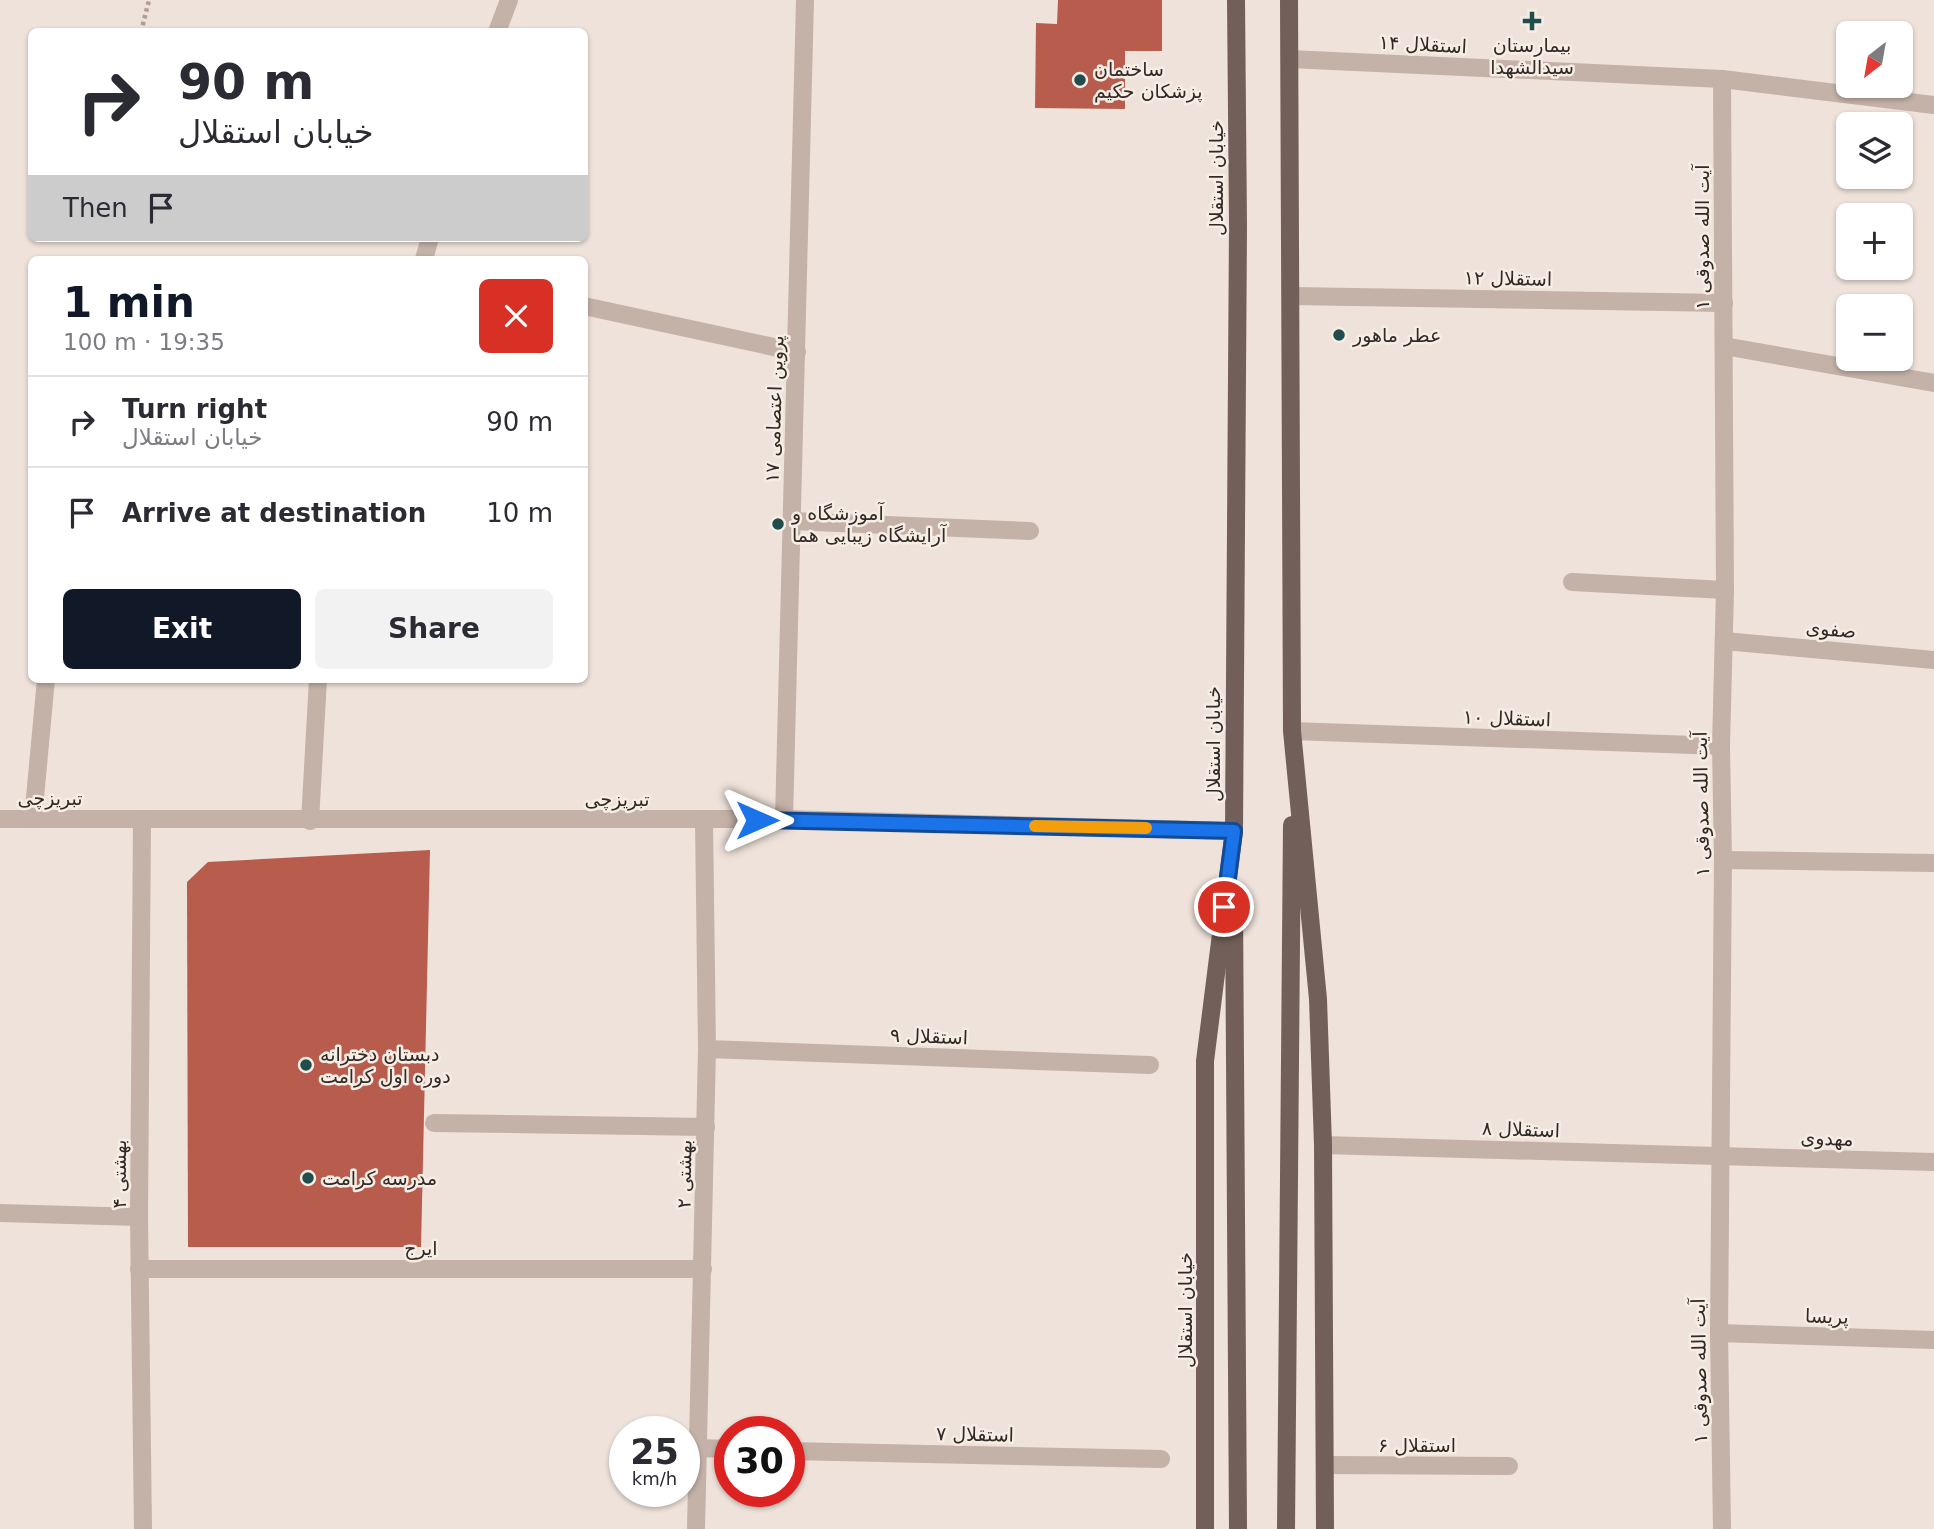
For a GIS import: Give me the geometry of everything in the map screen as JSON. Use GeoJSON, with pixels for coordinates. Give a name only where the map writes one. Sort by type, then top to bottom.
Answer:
{"type":"FeatureCollection","features":[{"type":"Feature","properties":{"kind":"main road","name":"خیابان استقلال"},"geometry":{"type":"LineString","coordinates":[[1205,1529],[1205,1061],[1234,831],[1238,239],[1236,0]]}},
{"type":"Feature","properties":{"kind":"main road"},"geometry":{"type":"LineString","coordinates":[[1286,1529],[1292,731],[1289,0]]}},
{"type":"Feature","properties":{"kind":"main road"},"geometry":{"type":"LineString","coordinates":[[1292,731],[1318,999],[1323,1145],[1325,1529]]}},
{"type":"Feature","properties":{"kind":"main road"},"geometry":{"type":"LineString","coordinates":[[1234,831],[1238,1529]]}},
{"type":"Feature","properties":{"kind":"street"},"geometry":{"type":"LineString","coordinates":[[499,28],[509,0]]}},
{"type":"Feature","properties":{"kind":"street","name":"پروین اعتصامی ۱۷"},"geometry":{"type":"LineString","coordinates":[[784,819],[805,0]]}},
{"type":"Feature","properties":{"kind":"street","name":"استقلال ۱۴"},"geometry":{"type":"LineString","coordinates":[[1290,59],[1722,79],[1934,105]]}},
{"type":"Feature","properties":{"kind":"street","name":"آیت الله صدوقی ۱"},"geometry":{"type":"LineString","coordinates":[[1722,79],[1725,590],[1721,746],[1723,860],[1718,1333],[1723,1529]]}},
{"type":"Feature","properties":{"kind":"street","name":"استقلال ۱۲"},"geometry":{"type":"LineString","coordinates":[[1291,296],[1724,303]]}},
{"type":"Feature","properties":{"kind":"street"},"geometry":{"type":"LineString","coordinates":[[588,307],[797,352]]}},
{"type":"Feature","properties":{"kind":"street"},"geometry":{"type":"LineString","coordinates":[[1724,346],[1934,383]]}},
{"type":"Feature","properties":{"kind":"street"},"geometry":{"type":"LineString","coordinates":[[791,521],[1030,531]]}},
{"type":"Feature","properties":{"kind":"street"},"geometry":{"type":"LineString","coordinates":[[1572,582],[1725,590]]}},
{"type":"Feature","properties":{"kind":"street","name":"صفوی"},"geometry":{"type":"LineString","coordinates":[[1724,640],[1934,660]]}},
{"type":"Feature","properties":{"kind":"street"},"geometry":{"type":"LineString","coordinates":[[33,819],[46,683]]}},
{"type":"Feature","properties":{"kind":"street"},"geometry":{"type":"LineString","coordinates":[[310,821],[318,683]]}},
{"type":"Feature","properties":{"kind":"street","name":"استقلال ۱۰"},"geometry":{"type":"LineString","coordinates":[[1292,731],[1721,746]]}},
{"type":"Feature","properties":{"kind":"street","name":"تبریزچی"},"geometry":{"type":"LineString","coordinates":[[0,819],[784,819],[1234,831]]}},
{"type":"Feature","properties":{"kind":"street","name":"بهشتی ۴"},"geometry":{"type":"LineString","coordinates":[[142,820],[139,1269],[143,1529]]}},
{"type":"Feature","properties":{"kind":"street","name":"بهشتی ۲"},"geometry":{"type":"LineString","coordinates":[[698,1416],[708,1049],[704,820]]}},
{"type":"Feature","properties":{"kind":"street"},"geometry":{"type":"LineString","coordinates":[[1723,860],[1934,863]]}},
{"type":"Feature","properties":{"kind":"street","name":"استقلال ۹"},"geometry":{"type":"LineString","coordinates":[[708,1049],[1150,1065]]}},
{"type":"Feature","properties":{"kind":"street"},"geometry":{"type":"LineString","coordinates":[[434,1123],[706,1127]]}},
{"type":"Feature","properties":{"kind":"street","name":"استقلال ۸"},"geometry":{"type":"LineString","coordinates":[[1323,1145],[1719,1156]]}},
{"type":"Feature","properties":{"kind":"street","name":"مهدوی"},"geometry":{"type":"LineString","coordinates":[[1719,1156],[1934,1162]]}},
{"type":"Feature","properties":{"kind":"street"},"geometry":{"type":"LineString","coordinates":[[0,1213],[139,1217]]}},
{"type":"Feature","properties":{"kind":"street","name":"ایرج"},"geometry":{"type":"LineString","coordinates":[[139,1269],[703,1269]]}},
{"type":"Feature","properties":{"kind":"street","name":"پریسا"},"geometry":{"type":"LineString","coordinates":[[1718,1333],[1934,1340]]}},
{"type":"Feature","properties":{"kind":"street","name":"استقلال ۷"},"geometry":{"type":"LineString","coordinates":[[805,1451],[1161,1459]]}},
{"type":"Feature","properties":{"kind":"street","name":"استقلال ۶"},"geometry":{"type":"LineString","coordinates":[[1325,1465],[1509,1466]]}},
{"type":"Feature","properties":{"kind":"street","name":"بهشتی ۲"},"geometry":{"type":"LineString","coordinates":[[696,1507],[696,1529]]}},
{"type":"Feature","properties":{"kind":"path"},"geometry":{"type":"LineString","coordinates":[[142,28],[149,0]]}},
{"type":"Feature","properties":{"kind":"building","name":"ساختمان پزشکان حکیم"},"geometry":{"type":"Polygon","coordinates":[[[1058,0],[1162,0],[1162,51],[1125,51],[1125,109],[1035,108],[1036,23],[1057,24],[1058,0]]]}},
{"type":"Feature","properties":{"kind":"building","name":"دبستان دخترانه دوره اول کرامت"},"geometry":{"type":"Polygon","coordinates":[[[430,850],[421,1247],[188,1247],[187,882],[208,862],[430,850]]]}},
{"type":"Feature","properties":{"kind":"slow traffic"},"geometry":{"type":"LineString","coordinates":[[1035,826],[1146,828]]}},
{"type":"Feature","properties":{"kind":"place","name":"بیمارستان سیدالشهدا"},"geometry":{"type":"Point","coordinates":[1532,21]}},
{"type":"Feature","properties":{"kind":"place","name":"ساختمان پزشکان حکیم"},"geometry":{"type":"Point","coordinates":[1080,80]}},
{"type":"Feature","properties":{"kind":"place","name":"عطر ماهور"},"geometry":{"type":"Point","coordinates":[1339,335]}},
{"type":"Feature","properties":{"kind":"place","name":"آموزشگاه و آرایشگاه زیبایی هما"},"geometry":{"type":"Point","coordinates":[778,524]}},
{"type":"Feature","properties":{"kind":"place","name":"دبستان دخترانه دوره اول کرامت"},"geometry":{"type":"Point","coordinates":[306,1065]}},
{"type":"Feature","properties":{"kind":"place","name":"مدرسه کرامت"},"geometry":{"type":"Point","coordinates":[308,1178]}},
{"type":"Feature","properties":{"kind":"route"},"geometry":{"type":"LineString","coordinates":[[757,820],[1234,831],[1224,907]]}}]}
